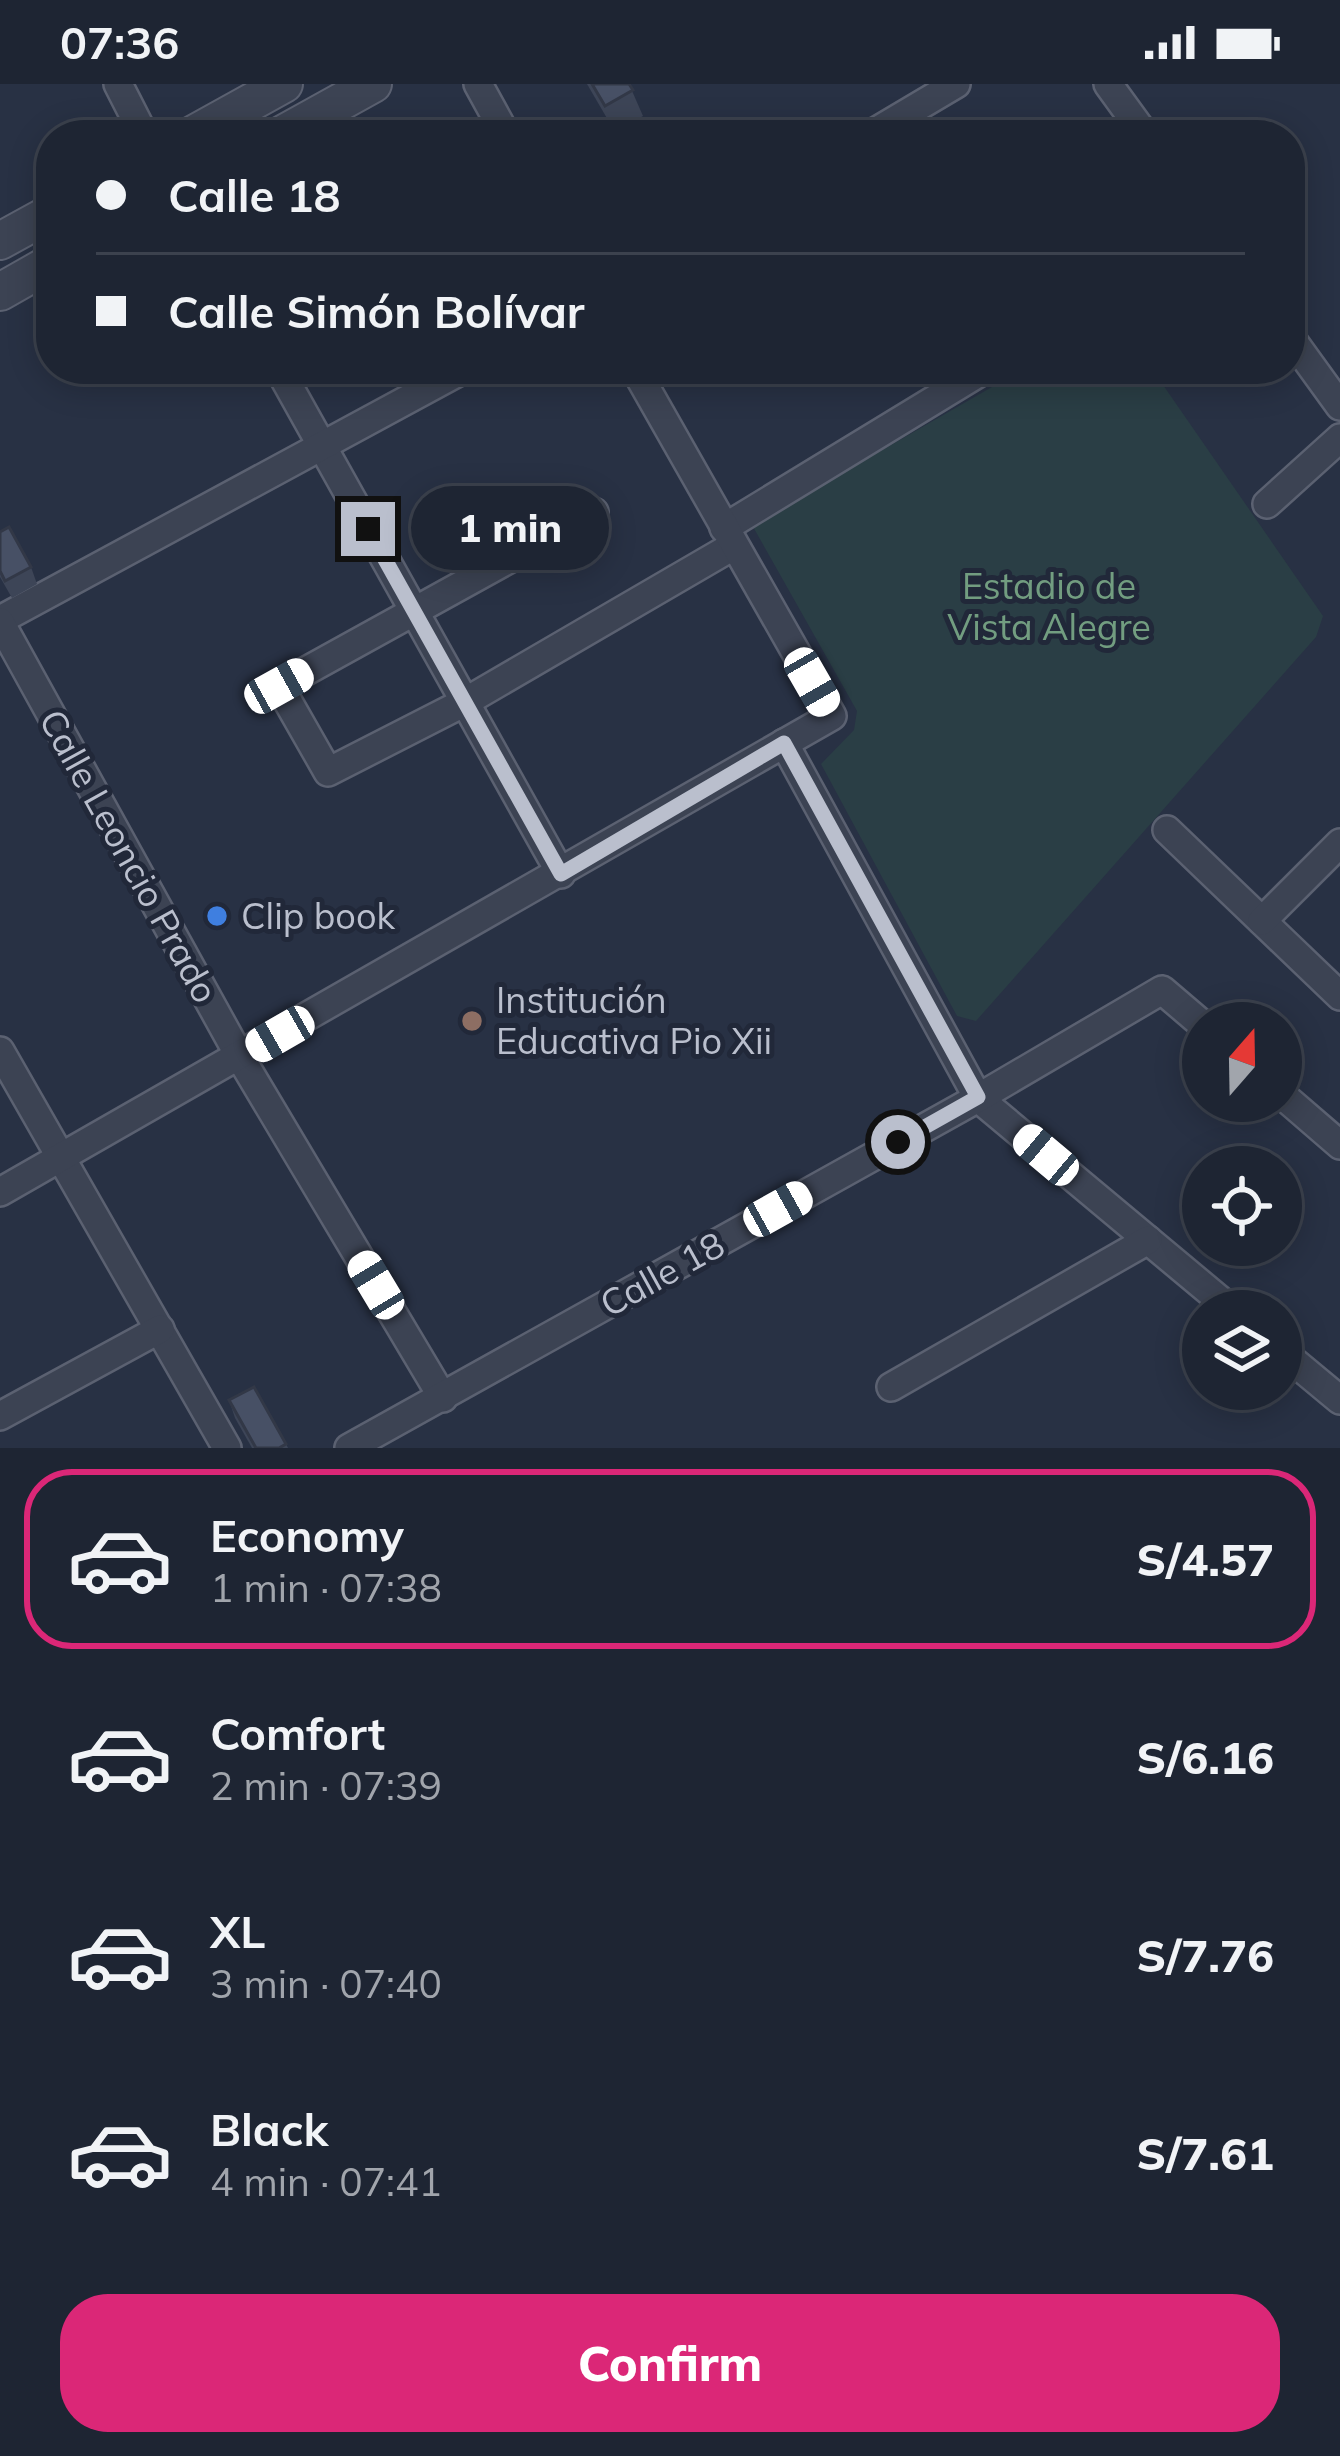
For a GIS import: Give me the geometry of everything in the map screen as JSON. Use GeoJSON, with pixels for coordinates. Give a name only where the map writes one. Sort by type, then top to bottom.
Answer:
{"type":"FeatureCollection","features":[{"type":"Feature","properties":{"kind":"street"},"geometry":{"type":"LineString","coordinates":[[118,84],[136,120]]}},
{"type":"Feature","properties":{"kind":"street"},"geometry":{"type":"LineString","coordinates":[[219,120],[284,84]]}},
{"type":"Feature","properties":{"kind":"street"},"geometry":{"type":"LineString","coordinates":[[308,120],[373,84]]}},
{"type":"Feature","properties":{"kind":"street"},"geometry":{"type":"LineString","coordinates":[[478,84],[498,120]]}},
{"type":"Feature","properties":{"kind":"street"},"geometry":{"type":"LineString","coordinates":[[895,120],[956,84]]}},
{"type":"Feature","properties":{"kind":"street"},"geometry":{"type":"LineString","coordinates":[[1108,84],[1134,120]]}},
{"type":"Feature","properties":{"kind":"street"},"geometry":{"type":"LineString","coordinates":[[0,241],[36,221]]}},
{"type":"Feature","properties":{"kind":"street"},"geometry":{"type":"LineString","coordinates":[[0,292],[36,272]]}},
{"type":"Feature","properties":{"kind":"street"},"geometry":{"type":"LineString","coordinates":[[1305,358],[1340,406]]}},
{"type":"Feature","properties":{"kind":"street"},"geometry":{"type":"LineString","coordinates":[[287,384],[561,874]]}},
{"type":"Feature","properties":{"kind":"street"},"geometry":{"type":"LineString","coordinates":[[0,621],[436,384]]}},
{"type":"Feature","properties":{"kind":"street"},"geometry":{"type":"LineString","coordinates":[[0,1192],[832,716],[643,384]]}},
{"type":"Feature","properties":{"kind":"street"},"geometry":{"type":"LineString","coordinates":[[594,512],[279,686],[328,772],[465,701],[729,537],[962,384]]}},
{"type":"Feature","properties":{"kind":"street"},"geometry":{"type":"LineString","coordinates":[[1268,504],[1340,438]]}},
{"type":"Feature","properties":{"kind":"street","name":"Calle Leoncio Prado"},"geometry":{"type":"LineString","coordinates":[[0,621],[240,1057],[443,1398]]}},
{"type":"Feature","properties":{"kind":"street"},"geometry":{"type":"LineString","coordinates":[[784,743],[978,1097],[1208,1290]]}},
{"type":"Feature","properties":{"kind":"street"},"geometry":{"type":"LineString","coordinates":[[1167,830],[1340,996]]}},
{"type":"Feature","properties":{"kind":"street"},"geometry":{"type":"LineString","coordinates":[[1262,922],[1340,842]]}},
{"type":"Feature","properties":{"kind":"street","name":"Calle 18"},"geometry":{"type":"LineString","coordinates":[[349,1448],[1162,990],[1182,1007]]}},
{"type":"Feature","properties":{"kind":"street"},"geometry":{"type":"LineString","coordinates":[[0,1051],[227,1448]]}},
{"type":"Feature","properties":{"kind":"street"},"geometry":{"type":"LineString","coordinates":[[1302,1112],[1340,1145]]}},
{"type":"Feature","properties":{"kind":"street"},"geometry":{"type":"LineString","coordinates":[[891,1387],[1148,1240]]}},
{"type":"Feature","properties":{"kind":"street"},"geometry":{"type":"LineString","coordinates":[[0,1416],[160,1329]]}},
{"type":"Feature","properties":{"kind":"street"},"geometry":{"type":"LineString","coordinates":[[1302,1368],[1340,1400]]}},
{"type":"Feature","properties":{"kind":"green space","name":"Estadio de Vista Alegre"},"geometry":{"type":"Polygon","coordinates":[[[997,384],[1162,384],[1323,616],[1316,637],[976,1021],[957,1016],[821,764],[854,730],[857,711],[752,525],[997,384]]]}},
{"type":"Feature","properties":{"kind":"building"},"geometry":{"type":"Polygon","coordinates":[[[592,84],[629,84],[633,90],[605,106],[592,84]]]}},
{"type":"Feature","properties":{"kind":"building"},"geometry":{"type":"Polygon","coordinates":[[[9,527],[31,567],[5,581],[0,571],[0,532],[9,527]]]}},
{"type":"Feature","properties":{"kind":"building"},"geometry":{"type":"Polygon","coordinates":[[[254,1387],[286,1444],[279,1448],[256,1448],[229,1400],[254,1387]]]}},
{"type":"Feature","properties":{"kind":"place","name":"Clip book"},"geometry":{"type":"Point","coordinates":[217,916]}},
{"type":"Feature","properties":{"kind":"place","name":"Institución Educativa Pio Xii"},"geometry":{"type":"Point","coordinates":[472,1021]}},
{"type":"Feature","properties":{"kind":"route"},"geometry":{"type":"LineString","coordinates":[[368,529],[561,874],[784,743],[978,1097],[898,1142]]}}]}
